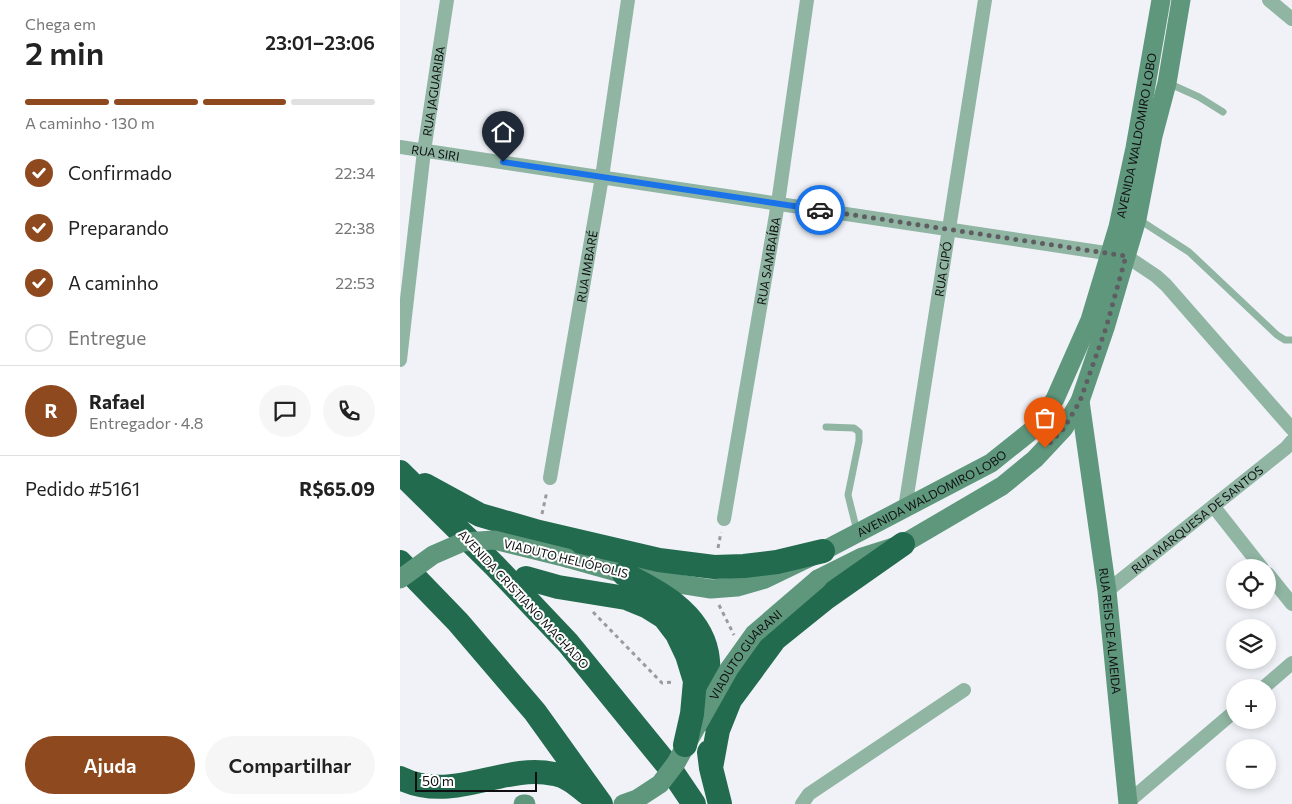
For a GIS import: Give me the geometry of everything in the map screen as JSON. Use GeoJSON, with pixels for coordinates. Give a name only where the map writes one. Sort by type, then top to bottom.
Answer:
{"type":"FeatureCollection","features":[{"type":"Feature","properties":{"kind":"highway"},"geometry":{"type":"LineString","coordinates":[[400,472],[480,515],[538,532],[659,560],[714,567],[744,566],[777,562],[824,551]]}},
{"type":"Feature","properties":{"kind":"highway","name":"AVENIDA CRISTIANO MACHADO"},"geometry":{"type":"LineString","coordinates":[[400,472],[495,566],[568,643],[669,767],[694,804]]}},
{"type":"Feature","properties":{"kind":"highway"},"geometry":{"type":"LineString","coordinates":[[711,768],[718,730],[730,700],[775,639],[826,598],[903,544]]}},
{"type":"Feature","properties":{"kind":"highway"},"geometry":{"type":"LineString","coordinates":[[400,562],[458,622],[535,712],[600,804]]}},
{"type":"Feature","properties":{"kind":"highway"},"geometry":{"type":"LineString","coordinates":[[495,566],[526,578],[558,587],[626,598],[648,607],[664,617],[677,634],[684,648],[695,681],[692,714],[685,745]]}},
{"type":"Feature","properties":{"kind":"highway"},"geometry":{"type":"LineString","coordinates":[[624,574],[651,587],[676,604],[696,626],[707,652],[709,681],[708,742],[711,768],[720,804]]}},
{"type":"Feature","properties":{"kind":"highway"},"geometry":{"type":"LineString","coordinates":[[400,778],[427,787],[456,786],[531,772],[555,774],[574,782],[600,804]]}},
{"type":"Feature","properties":{"kind":"main road","name":"AVENIDA WALDOMIRO LOBO"},"geometry":{"type":"LineString","coordinates":[[903,544],[1002,486],[1035,459],[1064,428],[1080,401],[1106,328],[1118,255],[1118,227],[1135,148],[1161,0]]}},
{"type":"Feature","properties":{"kind":"main road","name":"AVENIDA WALDOMIRO LOBO"},"geometry":{"type":"LineString","coordinates":[[711,589],[737,587],[765,579],[824,551],[991,463],[1036,427],[1055,400],[1118,255],[1137,219],[1153,136],[1167,83],[1181,0]]}},
{"type":"Feature","properties":{"kind":"main road","name":"RUA REIS DE ALMEIDA"},"geometry":{"type":"LineString","coordinates":[[1055,400],[1064,428],[1088,460]]}},
{"type":"Feature","properties":{"kind":"main road","name":"RUA REIS DE ALMEIDA"},"geometry":{"type":"LineString","coordinates":[[1080,401],[1107,591],[1128,803]]}},
{"type":"Feature","properties":{"kind":"main road","name":"VIADUTO HELIÓPOLIS"},"geometry":{"type":"LineString","coordinates":[[400,579],[433,555],[463,542],[494,540],[624,574],[711,589]]}},
{"type":"Feature","properties":{"kind":"main road","name":"VIADUTO GUARANI"},"geometry":{"type":"LineString","coordinates":[[623,804],[637,799],[660,784],[676,763],[728,669],[754,634],[818,579],[862,557],[903,544]]}},
{"type":"Feature","properties":{"kind":"street","name":"RUA JAGUARIBA"},"geometry":{"type":"LineString","coordinates":[[400,360],[424,151],[447,0]]}},
{"type":"Feature","properties":{"kind":"street","name":"RUA IMBARÉ"},"geometry":{"type":"LineString","coordinates":[[550,478],[602,177],[628,0]]}},
{"type":"Feature","properties":{"kind":"street","name":"RUA SAMBAÍBA"},"geometry":{"type":"LineString","coordinates":[[724,519],[778,204],[807,0]]}},
{"type":"Feature","properties":{"kind":"street","name":"RUA CIPÓ"},"geometry":{"type":"LineString","coordinates":[[904,508],[985,0]]}},
{"type":"Feature","properties":{"kind":"street"},"geometry":{"type":"LineString","coordinates":[[1269,0],[1292,19]]}},
{"type":"Feature","properties":{"kind":"street","name":"RUA SIRI"},"geometry":{"type":"LineString","coordinates":[[400,147],[1118,255]]}},
{"type":"Feature","properties":{"kind":"street"},"geometry":{"type":"LineString","coordinates":[[1118,255],[1156,276],[1166,285],[1292,429]]}},
{"type":"Feature","properties":{"kind":"street","name":"RUA MARQUESA DE SANTOS"},"geometry":{"type":"LineString","coordinates":[[1107,591],[1214,507],[1289,444]]}},
{"type":"Feature","properties":{"kind":"street"},"geometry":{"type":"LineString","coordinates":[[1214,507],[1255,559]]}},
{"type":"Feature","properties":{"kind":"street"},"geometry":{"type":"LineString","coordinates":[[1276,584],[1292,604]]}},
{"type":"Feature","properties":{"kind":"street"},"geometry":{"type":"LineString","coordinates":[[1273,679],[1292,663]]}},
{"type":"Feature","properties":{"kind":"street"},"geometry":{"type":"LineString","coordinates":[[802,804],[809,794],[964,690]]}},
{"type":"Feature","properties":{"kind":"street"},"geometry":{"type":"LineString","coordinates":[[1128,803],[1226,719]]}},
{"type":"Feature","properties":{"kind":"lane"},"geometry":{"type":"LineString","coordinates":[[1167,83],[1199,97],[1223,112]]}},
{"type":"Feature","properties":{"kind":"lane"},"geometry":{"type":"LineString","coordinates":[[1137,219],[1189,252],[1277,335],[1285,340],[1292,340]]}},
{"type":"Feature","properties":{"kind":"lane"},"geometry":{"type":"LineString","coordinates":[[826,427],[854,428],[859,432],[859,441],[848,495],[857,534]]}},
{"type":"Feature","properties":{"kind":"path"},"geometry":{"type":"LineString","coordinates":[[538,532],[550,478]]}},
{"type":"Feature","properties":{"kind":"way so far"},"geometry":{"type":"LineString","coordinates":[[820,210],[1126,256],[1106,328],[1080,401],[1064,428],[1045,448]]}},
{"type":"Feature","properties":{"kind":"route"},"geometry":{"type":"LineString","coordinates":[[503,162],[820,210]]}}]}
